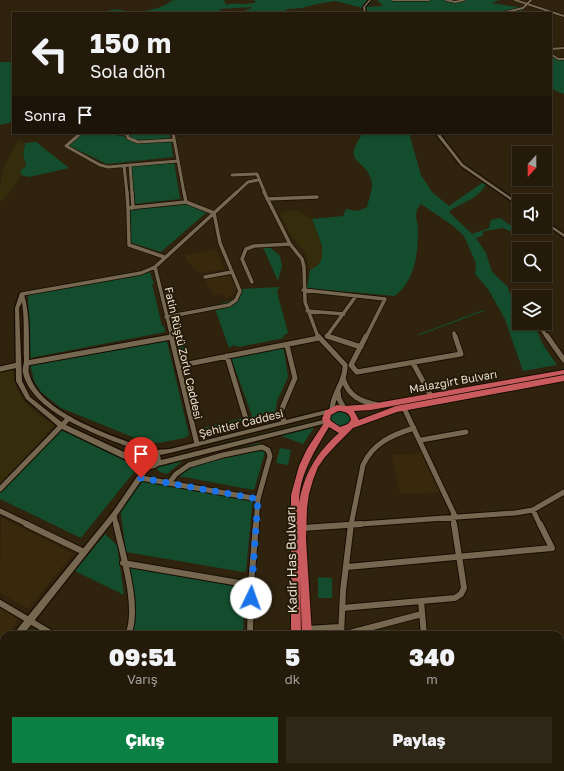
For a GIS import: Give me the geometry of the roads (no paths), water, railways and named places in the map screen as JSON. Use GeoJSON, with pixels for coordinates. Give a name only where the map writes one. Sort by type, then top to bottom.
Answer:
{"type":"FeatureCollection","features":[{"type":"Feature","properties":{"kind":"highway","name":"Malazgirt Bulvarı"},"geometry":{"type":"LineString","coordinates":[[344,409],[385,405],[564,372]]}},
{"type":"Feature","properties":{"kind":"highway","name":"Malazgirt Bulvarı"},"geometry":{"type":"LineString","coordinates":[[350,427],[378,415],[404,408],[564,378]]}},
{"type":"Feature","properties":{"kind":"highway"},"geometry":{"type":"LineString","coordinates":[[344,409],[354,416],[355,421],[350,427],[336,429],[327,422],[327,415],[331,411],[344,409]]}},
{"type":"Feature","properties":{"kind":"highway","name":"Kadir Has Bulvarı"},"geometry":{"type":"LineString","coordinates":[[296,631],[295,495],[303,466],[327,422]]}},
{"type":"Feature","properties":{"kind":"highway","name":"Kadir Has Bulvarı"},"geometry":{"type":"LineString","coordinates":[[307,631],[303,528],[304,497],[312,471],[319,459],[350,427]]}},
{"type":"Feature","properties":{"kind":"street"},"geometry":{"type":"LineString","coordinates":[[365,12],[364,7],[370,0]]}},
{"type":"Feature","properties":{"kind":"street"},"geometry":{"type":"LineString","coordinates":[[393,0],[429,0]]}},
{"type":"Feature","properties":{"kind":"street"},"geometry":{"type":"LineString","coordinates":[[446,0],[454,2],[464,0]]}},
{"type":"Feature","properties":{"kind":"street"},"geometry":{"type":"LineString","coordinates":[[516,0],[564,16]]}},
{"type":"Feature","properties":{"kind":"street"},"geometry":{"type":"LineString","coordinates":[[506,12],[522,8],[530,4],[531,0]]}},
{"type":"Feature","properties":{"kind":"street"},"geometry":{"type":"LineString","coordinates":[[520,12],[522,8]]}},
{"type":"Feature","properties":{"kind":"street"},"geometry":{"type":"LineString","coordinates":[[552,49],[564,48]]}},
{"type":"Feature","properties":{"kind":"street"},"geometry":{"type":"LineString","coordinates":[[552,55],[558,59],[564,59]]}},
{"type":"Feature","properties":{"kind":"street"},"geometry":{"type":"LineString","coordinates":[[80,134],[66,146],[67,148],[100,165],[108,167],[178,161]]}},
{"type":"Feature","properties":{"kind":"street"},"geometry":{"type":"LineString","coordinates":[[126,134],[130,140],[136,142],[174,140]]}},
{"type":"Feature","properties":{"kind":"street"},"geometry":{"type":"LineString","coordinates":[[173,134],[186,202]]}},
{"type":"Feature","properties":{"kind":"street"},"geometry":{"type":"LineString","coordinates":[[438,134],[462,165],[512,200]]}},
{"type":"Feature","properties":{"kind":"street"},"geometry":{"type":"LineString","coordinates":[[130,165],[133,208]]}},
{"type":"Feature","properties":{"kind":"street"},"geometry":{"type":"LineString","coordinates":[[124,166],[128,208],[129,245],[164,257]]}},
{"type":"Feature","properties":{"kind":"street"},"geometry":{"type":"LineString","coordinates":[[232,175],[255,174],[290,244],[299,251],[304,261],[303,290],[307,311],[320,338],[345,365],[346,368],[332,403],[331,411]]}},
{"type":"Feature","properties":{"kind":"street"},"geometry":{"type":"LineString","coordinates":[[22,294],[141,273],[155,267],[164,257],[248,182],[258,180]]}},
{"type":"Feature","properties":{"kind":"street"},"geometry":{"type":"LineString","coordinates":[[267,199],[317,197]]}},
{"type":"Feature","properties":{"kind":"street"},"geometry":{"type":"LineString","coordinates":[[128,208],[186,202],[214,213]]}},
{"type":"Feature","properties":{"kind":"street"},"geometry":{"type":"LineString","coordinates":[[166,317],[229,305],[238,298],[240,291],[220,243],[214,213]]}},
{"type":"Feature","properties":{"kind":"street"},"geometry":{"type":"LineString","coordinates":[[552,227],[564,236]]}},
{"type":"Feature","properties":{"kind":"street"},"geometry":{"type":"LineString","coordinates":[[252,282],[242,259],[246,249],[254,246],[290,244]]}},
{"type":"Feature","properties":{"kind":"street","name":"Fatin Rüştü Zorlu Caddesi"},"geometry":{"type":"LineString","coordinates":[[155,267],[197,444]]}},
{"type":"Feature","properties":{"kind":"street"},"geometry":{"type":"LineString","coordinates":[[205,277],[232,272]]}},
{"type":"Feature","properties":{"kind":"street"},"geometry":{"type":"LineString","coordinates":[[303,290],[385,299],[351,365],[352,368]]}},
{"type":"Feature","properties":{"kind":"street"},"geometry":{"type":"LineString","coordinates":[[22,294],[25,306],[26,372],[31,387],[45,402],[68,420],[153,453],[160,459],[157,464],[147,466],[62,426],[28,398],[19,381],[18,365],[17,308],[22,294]]}},
{"type":"Feature","properties":{"kind":"street"},"geometry":{"type":"LineString","coordinates":[[356,296],[328,336],[361,347]]}},
{"type":"Feature","properties":{"kind":"street"},"geometry":{"type":"LineString","coordinates":[[307,311],[344,314]]}},
{"type":"Feature","properties":{"kind":"street"},"geometry":{"type":"LineString","coordinates":[[543,331],[564,360]]}},
{"type":"Feature","properties":{"kind":"street"},"geometry":{"type":"LineString","coordinates":[[346,368],[352,368],[359,372],[461,354],[454,333]]}},
{"type":"Feature","properties":{"kind":"street"},"geometry":{"type":"LineString","coordinates":[[27,363],[171,337]]}},
{"type":"Feature","properties":{"kind":"street"},"geometry":{"type":"LineString","coordinates":[[178,366],[320,338]]}},
{"type":"Feature","properties":{"kind":"street"},"geometry":{"type":"LineString","coordinates":[[284,422],[281,411],[295,378],[287,345]]}},
{"type":"Feature","properties":{"kind":"street"},"geometry":{"type":"LineString","coordinates":[[227,356],[246,419]]}},
{"type":"Feature","properties":{"kind":"street"},"geometry":{"type":"LineString","coordinates":[[413,362],[431,396]]}},
{"type":"Feature","properties":{"kind":"street"},"geometry":{"type":"LineString","coordinates":[[0,369],[18,365]]}},
{"type":"Feature","properties":{"kind":"street"},"geometry":{"type":"LineString","coordinates":[[343,378],[346,389],[355,397],[367,403],[385,405]]}},
{"type":"Feature","properties":{"kind":"street"},"geometry":{"type":"LineString","coordinates":[[338,389],[339,398],[344,409]]}},
{"type":"Feature","properties":{"kind":"street"},"geometry":{"type":"LineString","coordinates":[[342,608],[455,598],[461,594],[464,588],[454,516],[404,408]]}},
{"type":"Feature","properties":{"kind":"street","name":"Şehitler Caddesi"},"geometry":{"type":"LineString","coordinates":[[153,453],[197,444],[331,411]]}},
{"type":"Feature","properties":{"kind":"street"},"geometry":{"type":"LineString","coordinates":[[0,489],[68,420]]}},
{"type":"Feature","properties":{"kind":"street","name":"Şehitler Caddesi"},"geometry":{"type":"LineString","coordinates":[[157,464],[327,422]]}},
{"type":"Feature","properties":{"kind":"street"},"geometry":{"type":"LineString","coordinates":[[340,631],[351,524],[363,465],[370,452],[376,445],[401,431],[414,428]]}},
{"type":"Feature","properties":{"kind":"street"},"geometry":{"type":"LineString","coordinates":[[420,440],[466,432]]}},
{"type":"Feature","properties":{"kind":"street"},"geometry":{"type":"LineString","coordinates":[[169,483],[176,474],[189,465],[224,455],[262,447],[268,450],[270,456],[258,499],[251,585],[250,631]]}},
{"type":"Feature","properties":{"kind":"street"},"geometry":{"type":"LineString","coordinates":[[147,466],[142,459],[144,455],[153,453]]}},
{"type":"Feature","properties":{"kind":"street"},"geometry":{"type":"LineString","coordinates":[[21,631],[114,515],[141,478],[147,466]]}},
{"type":"Feature","properties":{"kind":"street"},"geometry":{"type":"LineString","coordinates":[[141,478],[258,499]]}},
{"type":"Feature","properties":{"kind":"street"},"geometry":{"type":"LineString","coordinates":[[303,528],[454,516],[500,514],[533,510],[564,492]]}},
{"type":"Feature","properties":{"kind":"street"},"geometry":{"type":"LineString","coordinates":[[347,568],[552,548],[533,510]]}},
{"type":"Feature","properties":{"kind":"street"},"geometry":{"type":"LineString","coordinates":[[0,511],[84,552]]}},
{"type":"Feature","properties":{"kind":"street"},"geometry":{"type":"LineString","coordinates":[[114,515],[123,563],[131,592],[130,631]]}},
{"type":"Feature","properties":{"kind":"street"},"geometry":{"type":"LineString","coordinates":[[123,563],[251,585]]}},
{"type":"Feature","properties":{"kind":"street"},"geometry":{"type":"LineString","coordinates":[[421,601],[424,631]]}},
{"type":"Feature","properties":{"kind":"street"},"geometry":{"type":"LineString","coordinates":[[0,603],[47,631]]}},
{"type":"Feature","properties":{"kind":"street"},"geometry":{"type":"LineString","coordinates":[[356,631],[422,614]]}},
{"type":"Feature","properties":{"kind":"street"},"geometry":{"type":"LineString","coordinates":[[314,631],[340,627]]}}]}
